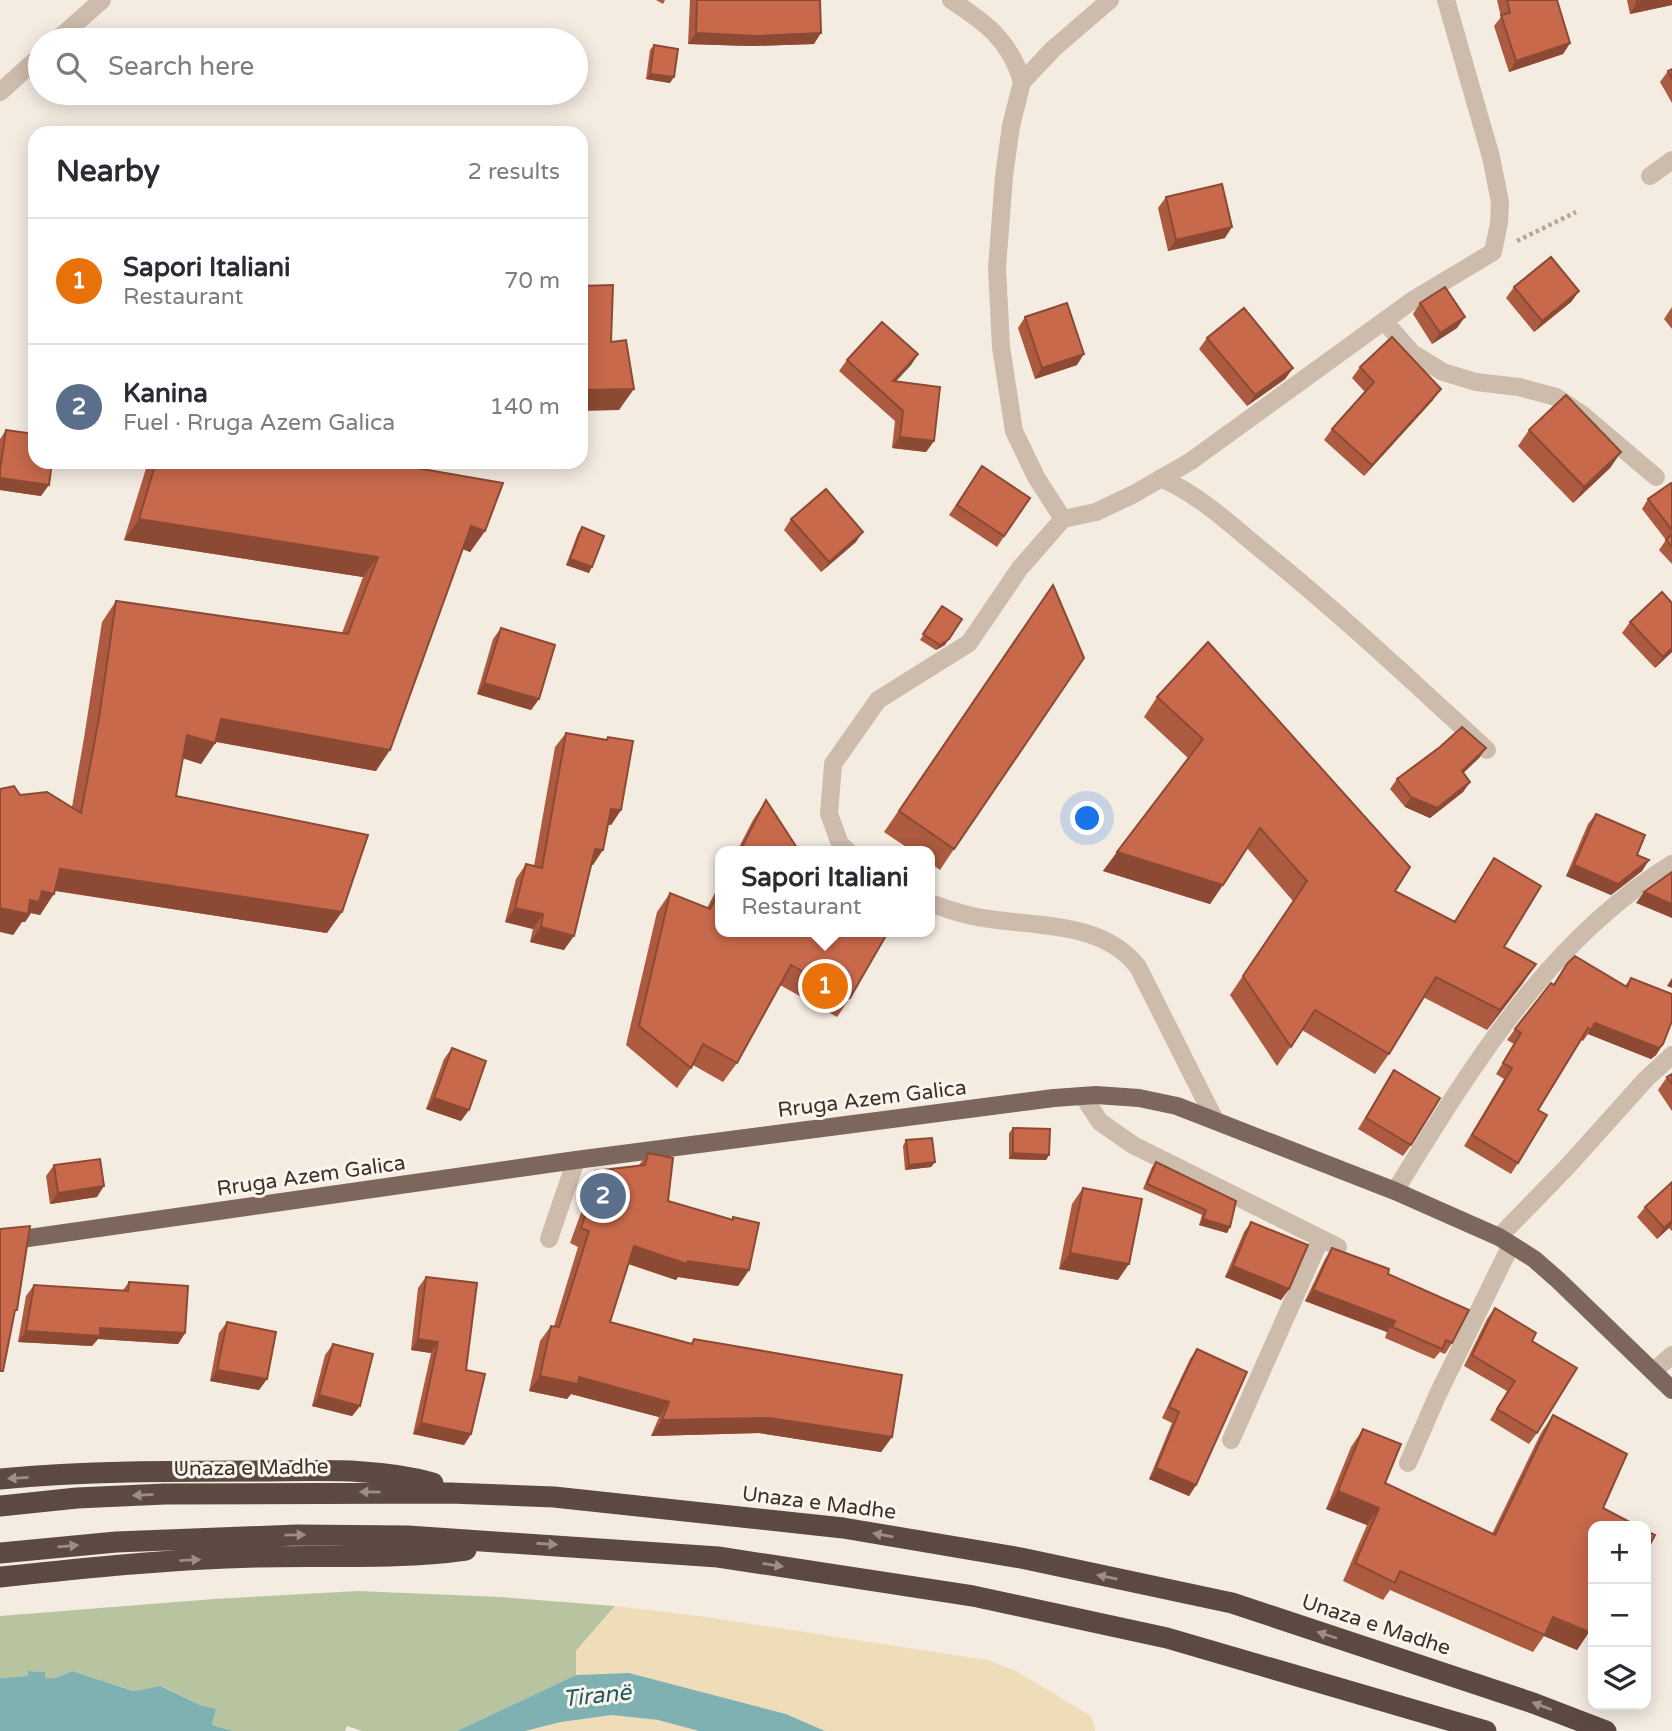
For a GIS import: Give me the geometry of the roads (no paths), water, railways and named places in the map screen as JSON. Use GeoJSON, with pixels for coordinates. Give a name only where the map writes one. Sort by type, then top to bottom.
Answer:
{"type":"FeatureCollection","features":[{"type":"Feature","properties":{"kind":"highway"},"geometry":{"type":"LineString","coordinates":[[0,1479],[106,1473],[308,1471],[396,1476],[438,1485],[450,1493]]}},
{"type":"Feature","properties":{"kind":"highway","name":"Unaza e Madhe"},"geometry":{"type":"LineString","coordinates":[[0,1506],[78,1498],[166,1494],[450,1493],[554,1497],[829,1527],[1021,1558],[1232,1603],[1533,1703],[1606,1731]]}},
{"type":"Feature","properties":{"kind":"highway"},"geometry":{"type":"LineString","coordinates":[[0,1553],[116,1542],[297,1535],[408,1536],[718,1557],[973,1597],[1167,1639],[1486,1731]]}},
{"type":"Feature","properties":{"kind":"highway"},"geometry":{"type":"LineString","coordinates":[[0,1577],[186,1560],[419,1555],[477,1548],[496,1542]]}},
{"type":"Feature","properties":{"kind":"main road","name":"Rruga Azem Galica"},"geometry":{"type":"LineString","coordinates":[[0,1242],[576,1160],[1083,1096],[1139,1098],[1177,1106],[1215,1120],[1395,1191],[1505,1241],[1534,1259],[1558,1280],[1672,1390]]}},
{"type":"Feature","properties":{"kind":"street"},"geometry":{"type":"LineString","coordinates":[[70,28],[102,0]]}},
{"type":"Feature","properties":{"kind":"street"},"geometry":{"type":"LineString","coordinates":[[951,0],[985,22],[1007,47],[1016,62],[1022,82]]}},
{"type":"Feature","properties":{"kind":"street"},"geometry":{"type":"LineString","coordinates":[[1063,519],[1037,477],[1014,431],[1001,347],[997,268],[1004,177],[1011,126],[1022,82],[1053,49],[1110,0]]}},
{"type":"Feature","properties":{"kind":"street"},"geometry":{"type":"LineString","coordinates":[[842,846],[829,814],[833,764],[878,700],[969,643],[1020,568],[1063,519],[1096,512],[1191,461],[1413,300],[1493,252],[1500,202],[1491,157],[1446,0]]}},
{"type":"Feature","properties":{"kind":"street"},"geometry":{"type":"LineString","coordinates":[[0,92],[28,67]]}},
{"type":"Feature","properties":{"kind":"street"},"geometry":{"type":"LineString","coordinates":[[1650,176],[1672,160]]}},
{"type":"Feature","properties":{"kind":"street"},"geometry":{"type":"LineString","coordinates":[[1385,322],[1412,353],[1443,372],[1476,382],[1519,387],[1556,397],[1583,415],[1656,477]]}},
{"type":"Feature","properties":{"kind":"street"},"geometry":{"type":"LineString","coordinates":[[1161,478],[1185,488],[1207,504],[1328,604],[1487,750]]}},
{"type":"Feature","properties":{"kind":"street"},"geometry":{"type":"LineString","coordinates":[[1395,1191],[1453,1096],[1549,967],[1621,899],[1672,864]]}},
{"type":"Feature","properties":{"kind":"street"},"geometry":{"type":"LineString","coordinates":[[935,905],[971,916],[1072,930],[1103,938],[1127,953],[1138,967],[1215,1120]]}},
{"type":"Feature","properties":{"kind":"street"},"geometry":{"type":"LineString","coordinates":[[1408,1463],[1505,1241],[1646,1079],[1672,1055]]}},
{"type":"Feature","properties":{"kind":"street"},"geometry":{"type":"LineString","coordinates":[[1083,1096],[1100,1122],[1133,1144],[1338,1247]]}},
{"type":"Feature","properties":{"kind":"street"},"geometry":{"type":"LineString","coordinates":[[549,1239],[576,1160]]}},
{"type":"Feature","properties":{"kind":"street"},"geometry":{"type":"LineString","coordinates":[[20,1259],[24,1239]]}},
{"type":"Feature","properties":{"kind":"street"},"geometry":{"type":"LineString","coordinates":[[1231,1440],[1320,1240]]}},
{"type":"Feature","properties":{"kind":"street"},"geometry":{"type":"LineString","coordinates":[[1653,1372],[1672,1354]]}},
{"type":"Feature","properties":{"kind":"water"},"geometry":{"type":"Polygon","coordinates":[[[28,1671],[45,1672],[45,1678],[56,1678],[72,1671],[134,1691],[161,1686],[200,1705],[216,1709],[212,1725],[233,1731],[0,1731],[0,1678],[28,1676],[28,1671]]]}},
{"type":"Feature","properties":{"kind":"water","name":"Tiranë"},"geometry":{"type":"Polygon","coordinates":[[[629,1673],[786,1714],[825,1731],[699,1731],[658,1720],[612,1715],[561,1722],[525,1731],[457,1731],[576,1675],[629,1673]]]}},
{"type":"Feature","properties":{"kind":"place","name":"Sapori Italiani"},"geometry":{"type":"Point","coordinates":[825,986]}},
{"type":"Feature","properties":{"kind":"place","name":"Kanina"},"geometry":{"type":"Point","coordinates":[603,1196]}}]}
